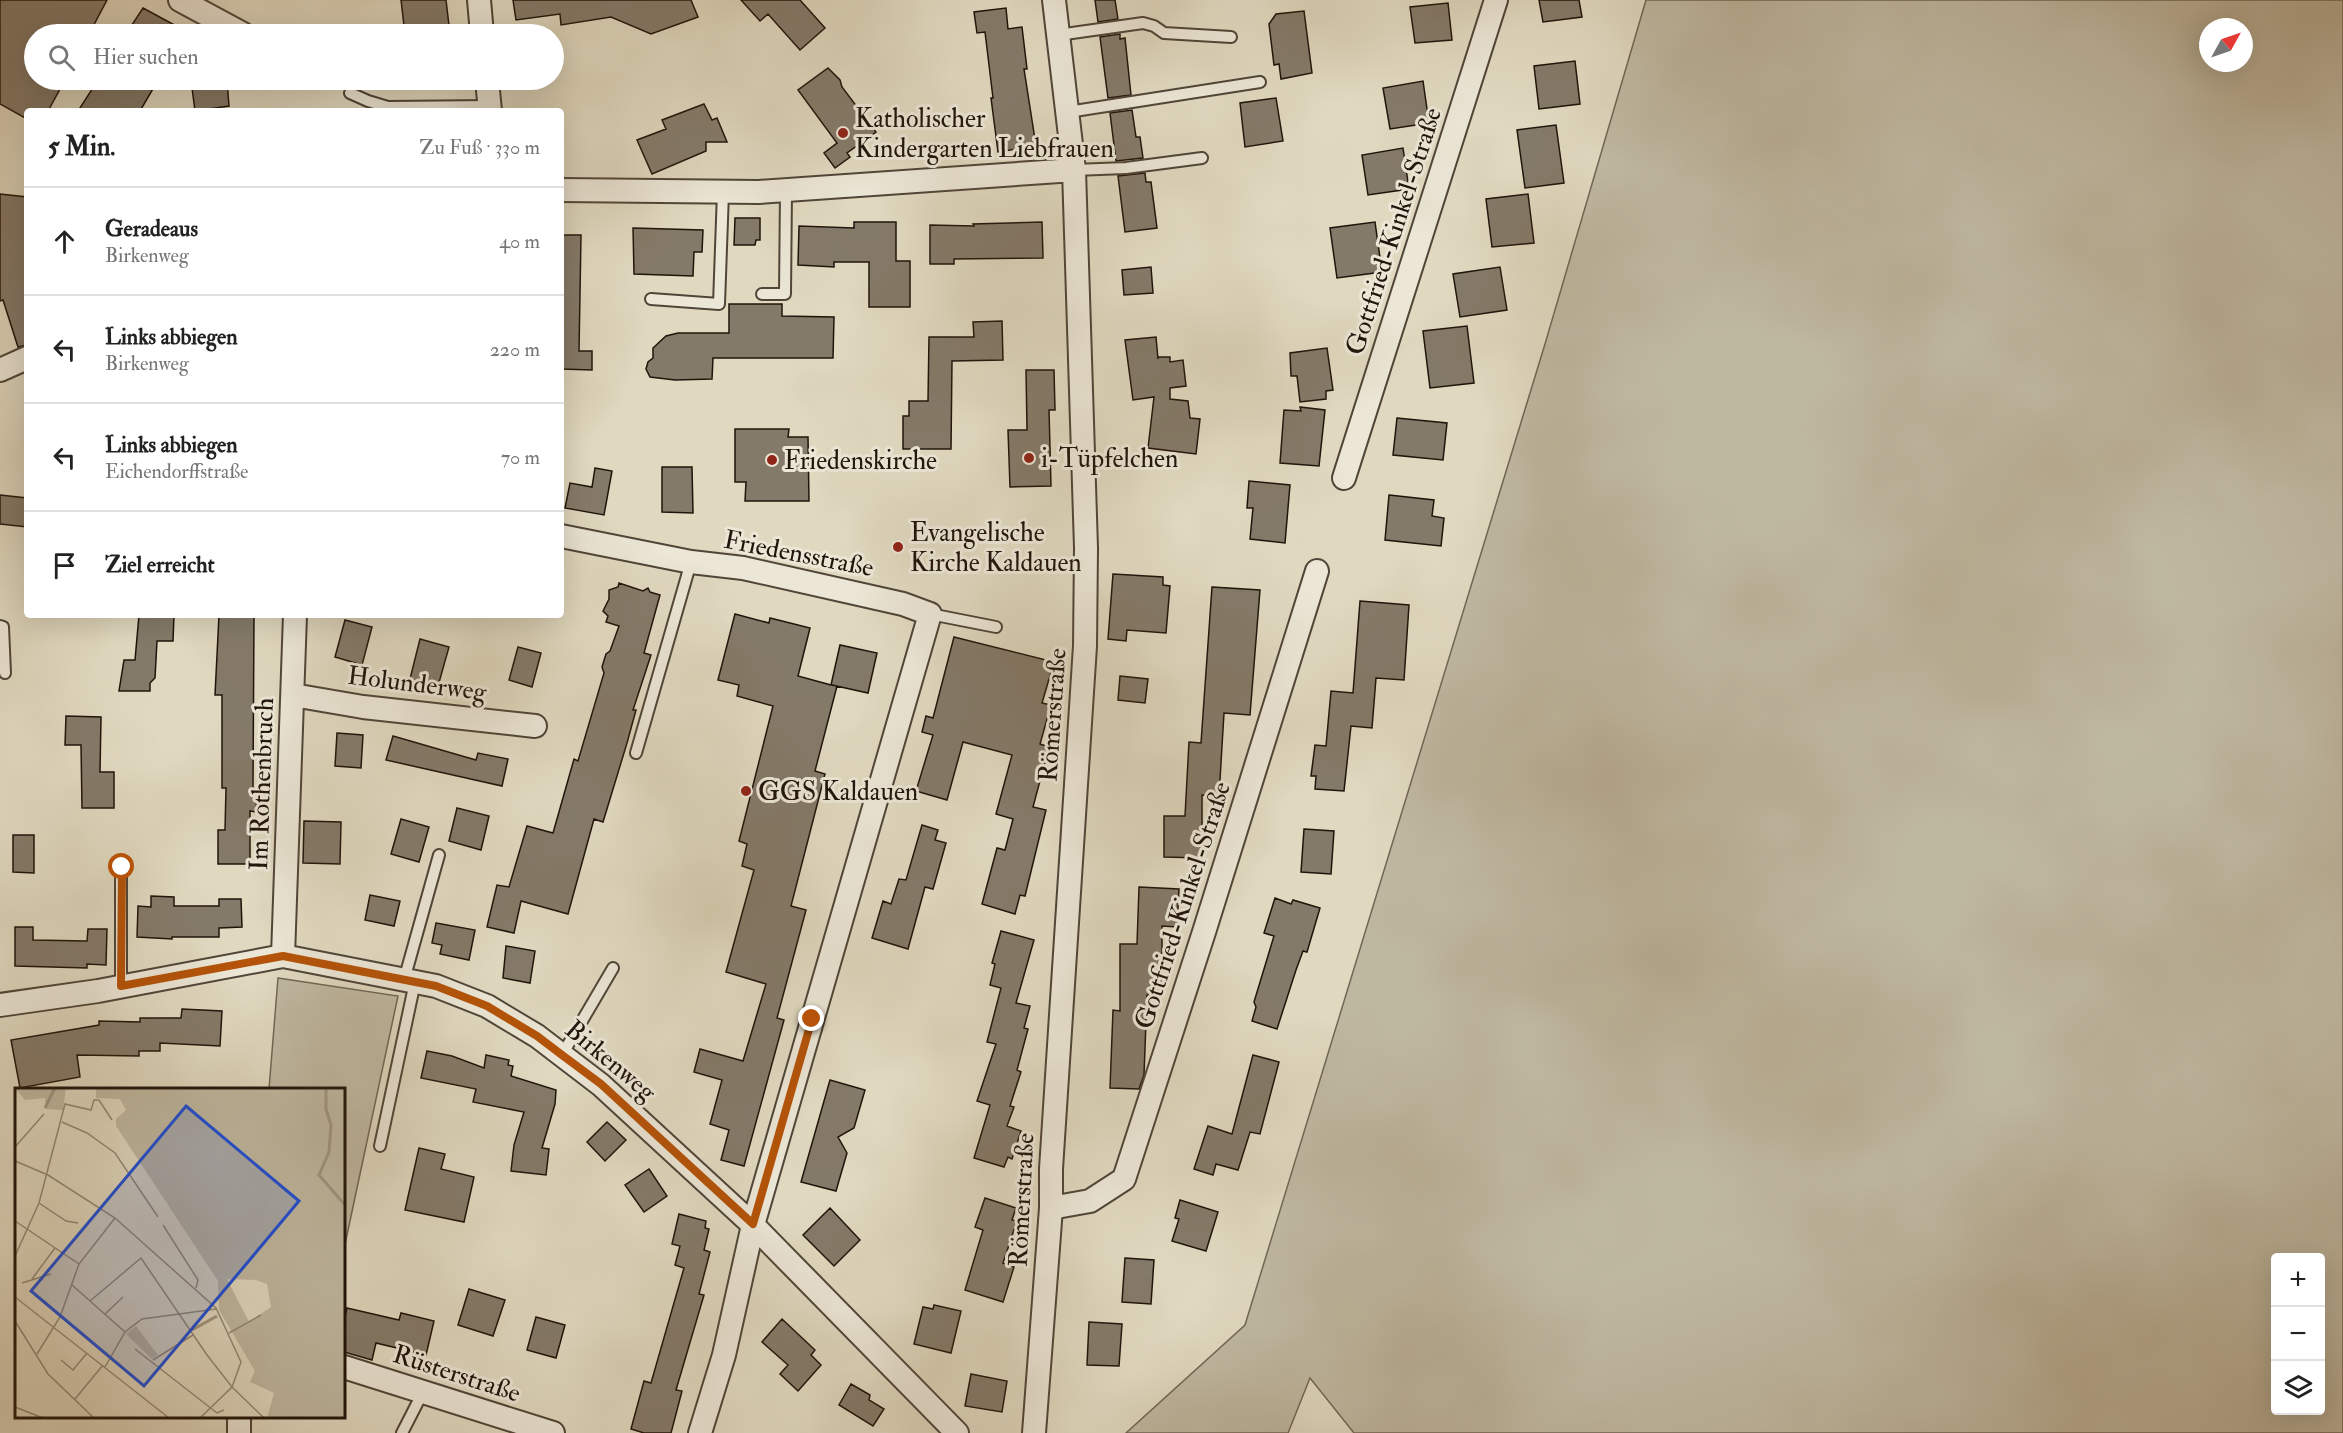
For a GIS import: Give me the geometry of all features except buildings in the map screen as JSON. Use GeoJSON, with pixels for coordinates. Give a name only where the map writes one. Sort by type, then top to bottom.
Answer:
{"type":"FeatureCollection","features":[{"type":"Feature","properties":{"kind":"street"},"geometry":{"type":"LineString","coordinates":[[180,0],[224,24]]}},
{"type":"Feature","properties":{"kind":"street"},"geometry":{"type":"LineString","coordinates":[[479,0],[482,24]]}},
{"type":"Feature","properties":{"kind":"street","name":"Römerstraße"},"geometry":{"type":"LineString","coordinates":[[1034,1433],[1051,1208],[1051,1169],[1085,646],[1086,522],[1074,171],[1054,0]]}},
{"type":"Feature","properties":{"kind":"street","name":"Gottfried-Kinkel-Straße"},"geometry":{"type":"LineString","coordinates":[[1344,478],[1496,0]]}},
{"type":"Feature","properties":{"kind":"street"},"geometry":{"type":"LineString","coordinates":[[488,90],[490,108]]}},
{"type":"Feature","properties":{"kind":"street"},"geometry":{"type":"LineString","coordinates":[[564,190],[723,192],[786,190],[1074,171]]}},
{"type":"Feature","properties":{"kind":"street"},"geometry":{"type":"LineString","coordinates":[[0,370],[24,359]]}},
{"type":"Feature","properties":{"kind":"street","name":"Friedensstraße"},"geometry":{"type":"LineString","coordinates":[[564,537],[691,562],[743,568],[903,604],[930,614]]}},
{"type":"Feature","properties":{"kind":"street","name":"Gottfried-Kinkel-Straße"},"geometry":{"type":"LineString","coordinates":[[1051,1208],[1090,1201],[1124,1179],[1317,571]]}},
{"type":"Feature","properties":{"kind":"street"},"geometry":{"type":"LineString","coordinates":[[700,1433],[724,1355],[753,1224],[930,614]]}},
{"type":"Feature","properties":{"kind":"street","name":"Im Rothenbruch"},"geometry":{"type":"LineString","coordinates":[[283,956],[296,618]]}},
{"type":"Feature","properties":{"kind":"street","name":"Holunderweg"},"geometry":{"type":"LineString","coordinates":[[293,695],[363,706],[535,726]]}},
{"type":"Feature","properties":{"kind":"street","name":"Birkenweg"},"geometry":{"type":"LineString","coordinates":[[0,1005],[121,986],[283,956],[436,986],[487,1006],[537,1036],[601,1084],[753,1224],[957,1433]]}},
{"type":"Feature","properties":{"kind":"street","name":"Rüsterstraße"},"geometry":{"type":"LineString","coordinates":[[345,1367],[553,1433]]}},
{"type":"Feature","properties":{"kind":"lane"},"geometry":{"type":"LineString","coordinates":[[1058,35],[1143,23],[1154,26],[1164,33],[1231,37]]}},
{"type":"Feature","properties":{"kind":"lane"},"geometry":{"type":"LineString","coordinates":[[1068,112],[1260,82]]}},
{"type":"Feature","properties":{"kind":"lane"},"geometry":{"type":"LineString","coordinates":[[350,93],[388,106],[456,108]]}},
{"type":"Feature","properties":{"kind":"lane"},"geometry":{"type":"LineString","coordinates":[[1074,171],[1125,168],[1202,158]]}},
{"type":"Feature","properties":{"kind":"lane"},"geometry":{"type":"LineString","coordinates":[[762,294],[785,294],[786,190]]}},
{"type":"Feature","properties":{"kind":"lane"},"geometry":{"type":"LineString","coordinates":[[651,299],[719,304],[723,192]]}},
{"type":"Feature","properties":{"kind":"lane","name":"Friedensstraße"},"geometry":{"type":"LineString","coordinates":[[636,753],[691,562]]}},
{"type":"Feature","properties":{"kind":"lane"},"geometry":{"type":"LineString","coordinates":[[930,614],[996,627]]}},
{"type":"Feature","properties":{"kind":"lane"},"geometry":{"type":"LineString","coordinates":[[0,626],[3,627],[5,673]]}},
{"type":"Feature","properties":{"kind":"lane"},"geometry":{"type":"LineString","coordinates":[[380,1146],[409,981],[439,855]]}},
{"type":"Feature","properties":{"kind":"lane"},"geometry":{"type":"LineString","coordinates":[[121,986],[122,867]]}},
{"type":"Feature","properties":{"kind":"lane"},"geometry":{"type":"LineString","coordinates":[[562,1055],[613,968]]}},
{"type":"Feature","properties":{"kind":"lane"},"geometry":{"type":"LineString","coordinates":[[402,1433],[423,1392]]}},
{"type":"Feature","properties":{"kind":"shaded area"},"geometry":{"type":"Polygon","coordinates":[[[1646,0],[2343,0],[2343,1433],[1354,1433],[1310,1378],[1288,1433],[1126,1433],[1245,1325],[1545,344],[1646,0]]]}},
{"type":"Feature","properties":{"kind":"shaded area"},"geometry":{"type":"Polygon","coordinates":[[[278,978],[398,996],[345,1244],[345,1088],[269,1088],[278,978]]]}},
{"type":"Feature","properties":{"kind":"place","name":"Katholischer Kindergarten Liebfrauen"},"geometry":{"type":"Point","coordinates":[843,133]}},
{"type":"Feature","properties":{"kind":"place","name":"i-Tüpfelchen"},"geometry":{"type":"Point","coordinates":[1029,458]}},
{"type":"Feature","properties":{"kind":"place","name":"Friedenskirche"},"geometry":{"type":"Point","coordinates":[772,460]}},
{"type":"Feature","properties":{"kind":"place","name":"Evangelische Kirche Kaldauen"},"geometry":{"type":"Point","coordinates":[898,547]}},
{"type":"Feature","properties":{"kind":"place","name":"GGS Kaldauen"},"geometry":{"type":"Point","coordinates":[746,791]}},
{"type":"Feature","properties":{"kind":"route"},"geometry":{"type":"LineString","coordinates":[[122,867],[121,986],[283,956],[436,986],[487,1006],[537,1036],[601,1084],[753,1224],[812,1019]]}}]}
